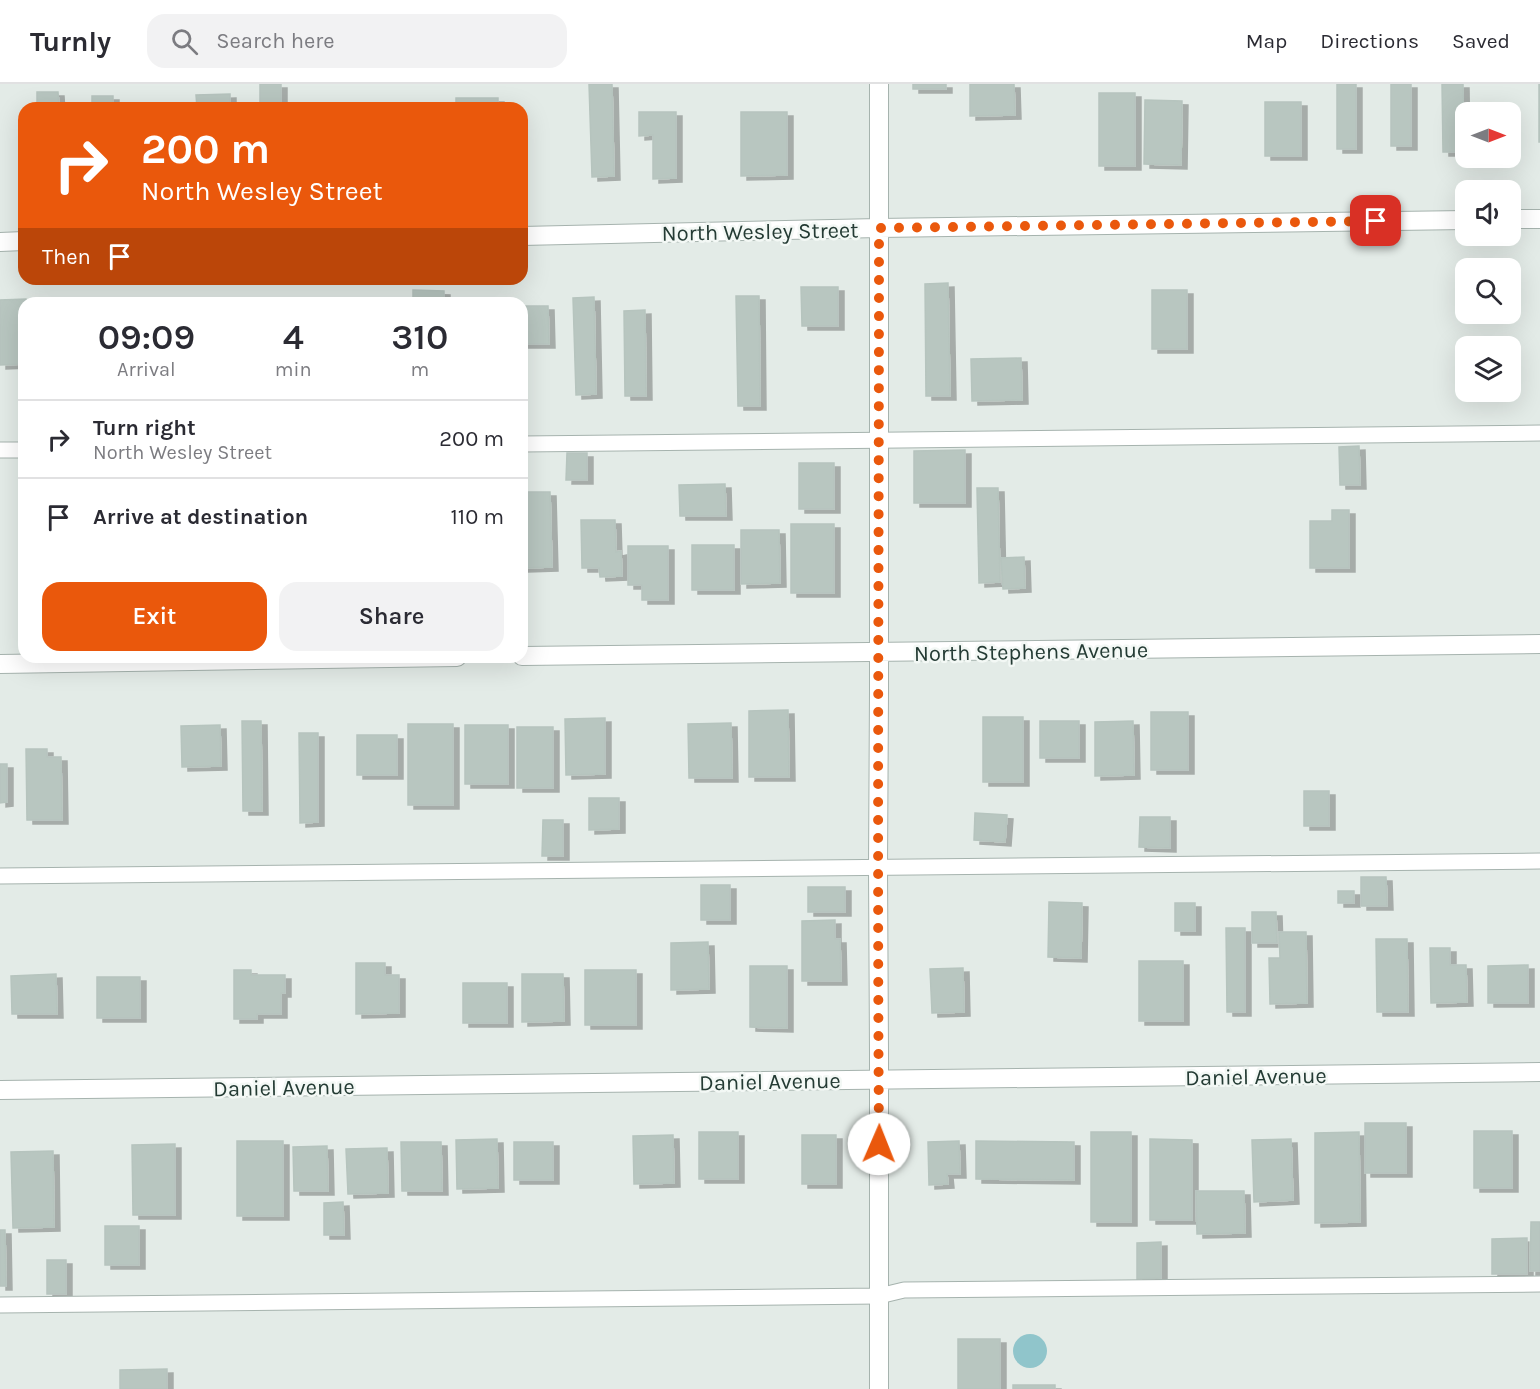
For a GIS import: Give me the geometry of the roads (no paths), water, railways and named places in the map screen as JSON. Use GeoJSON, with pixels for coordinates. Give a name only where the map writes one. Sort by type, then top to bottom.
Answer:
{"type":"FeatureCollection","features":[{"type":"Feature","properties":{"kind":"street"},"geometry":{"type":"LineString","coordinates":[[879,84],[879,1389]]}},
{"type":"Feature","properties":{"kind":"street"},"geometry":{"type":"LineString","coordinates":[[1521,219],[1540,219]]}},
{"type":"Feature","properties":{"kind":"street","name":"North Wesley Street"},"geometry":{"type":"LineString","coordinates":[[528,236],[879,228],[1455,220]]}},
{"type":"Feature","properties":{"kind":"street"},"geometry":{"type":"LineString","coordinates":[[0,242],[18,241]]}},
{"type":"Feature","properties":{"kind":"street","name":"North Stephens Avenue"},"geometry":{"type":"LineString","coordinates":[[528,656],[1540,644]]}},
{"type":"Feature","properties":{"kind":"street"},"geometry":{"type":"LineString","coordinates":[[0,664],[65,663]]}},
{"type":"Feature","properties":{"kind":"street","name":"Daniel Avenue"},"geometry":{"type":"LineString","coordinates":[[0,1090],[1540,1072]]}},
{"type":"Feature","properties":{"kind":"lane"},"geometry":{"type":"LineString","coordinates":[[528,444],[1540,433]]}},
{"type":"Feature","properties":{"kind":"lane"},"geometry":{"type":"LineString","coordinates":[[0,450],[18,450]]}},
{"type":"Feature","properties":{"kind":"lane"},"geometry":{"type":"LineString","coordinates":[[0,876],[1540,861]]}},
{"type":"Feature","properties":{"kind":"lane"},"geometry":{"type":"LineString","coordinates":[[0,1305],[879,1296],[904,1290],[1540,1284]]}},
{"type":"Feature","properties":{"kind":"water"},"geometry":{"type":"Polygon","coordinates":[[[1030,1334],[1042,1339],[1047,1351],[1042,1363],[1030,1368],[1018,1363],[1013,1351],[1018,1339],[1030,1334]]]}}]}
